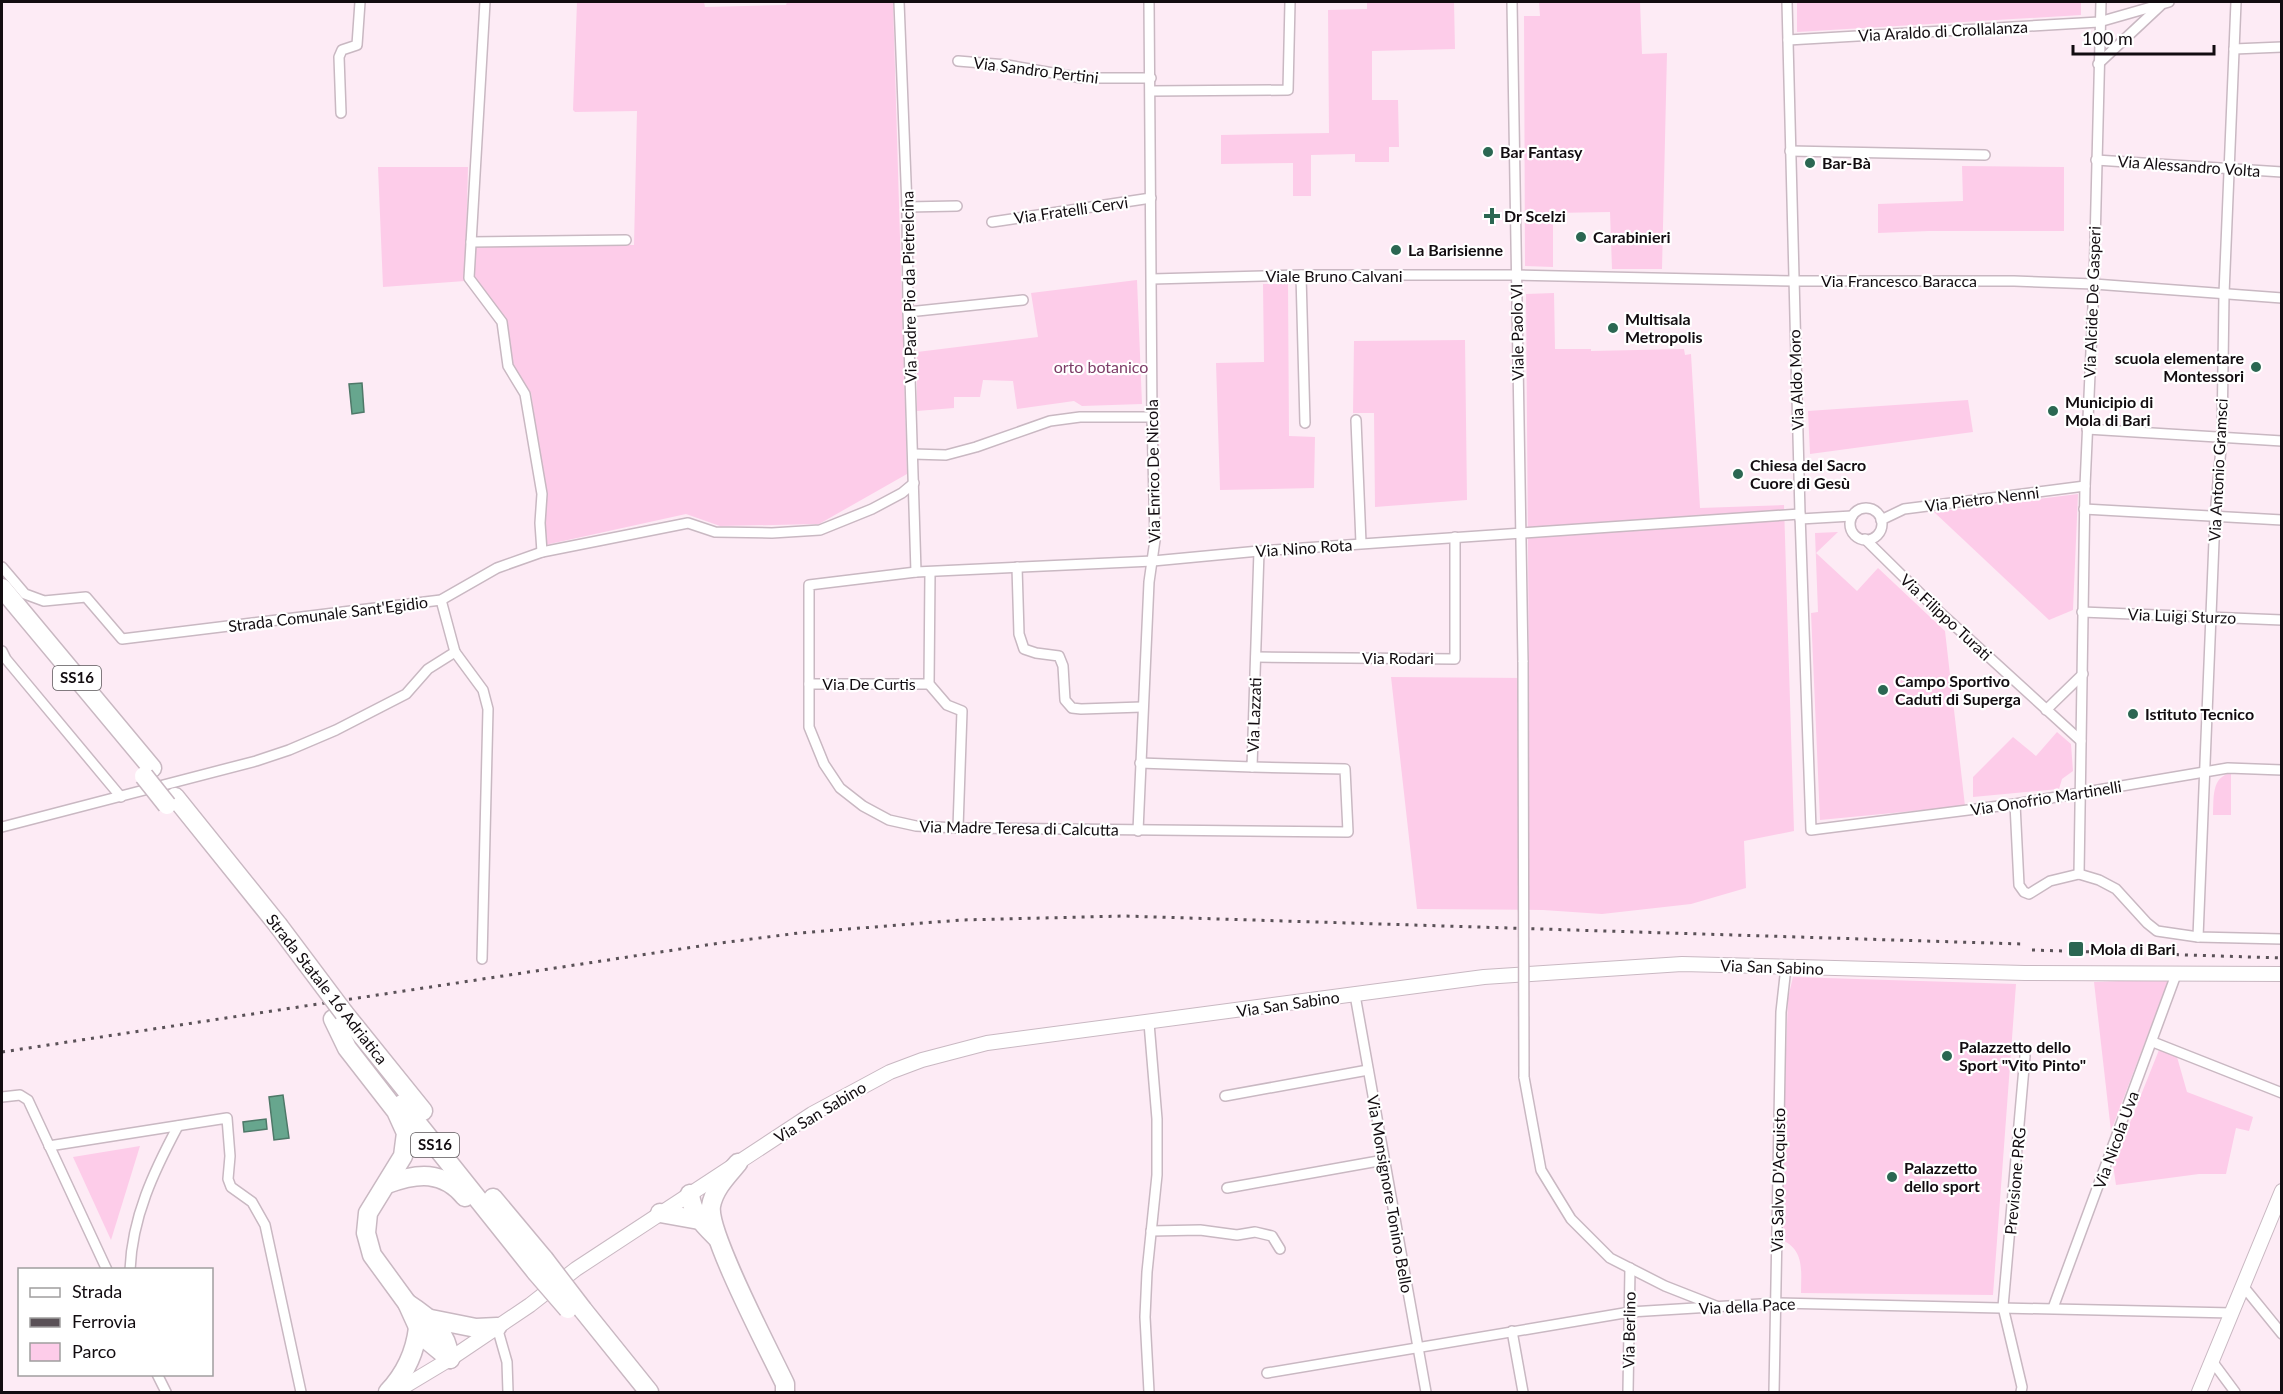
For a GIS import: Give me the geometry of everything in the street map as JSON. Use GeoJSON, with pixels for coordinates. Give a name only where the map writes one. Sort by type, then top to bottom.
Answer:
{"type":"FeatureCollection","features":[{"type":"Feature","properties":{"kind":"highway","name":"Strada Statale 16 Adriatica"},"geometry":{"type":"LineString","coordinates":[[2,588],[273,928],[338,1016],[496,1202],[540,1265],[649,1392]]}},
{"type":"Feature","properties":{"kind":"highway","name":"Strada Statale 16 Adriatica"},"geometry":{"type":"LineString","coordinates":[[2,606],[148,772]]}},
{"type":"Feature","properties":{"kind":"highway"},"geometry":{"type":"LineString","coordinates":[[338,1016],[346,1048],[396,1111],[403,1122],[406,1133],[404,1156],[368,1213],[366,1233],[372,1255],[424,1324],[446,1339],[450,1359]]}},
{"type":"Feature","properties":{"kind":"highway"},"geometry":{"type":"LineString","coordinates":[[705,1214],[715,1193],[738,1163]]}},
{"type":"Feature","properties":{"kind":"highway"},"geometry":{"type":"LineString","coordinates":[[387,1184],[422,1174],[437,1176],[451,1182],[508,1250],[540,1265]]}},
{"type":"Feature","properties":{"kind":"highway"},"geometry":{"type":"LineString","coordinates":[[690,1194],[691,1205],[705,1214],[717,1238],[785,1384],[785,1392]]}},
{"type":"Feature","properties":{"kind":"highway"},"geometry":{"type":"LineString","coordinates":[[660,1213],[705,1214]]}},
{"type":"Feature","properties":{"kind":"highway","name":"Strada Statale 16 Adriatica"},"geometry":{"type":"LineString","coordinates":[[583,1316],[636,1392]]}},
{"type":"Feature","properties":{"kind":"highway"},"geometry":{"type":"LineString","coordinates":[[583,1316],[613,1336],[659,1392]]}},
{"type":"Feature","properties":{"kind":"highway"},"geometry":{"type":"LineString","coordinates":[[424,1324],[476,1328],[497,1327]]}},
{"type":"Feature","properties":{"kind":"highway"},"geometry":{"type":"LineString","coordinates":[[388,1392],[406,1367],[424,1324]]}},
{"type":"Feature","properties":{"kind":"street"},"geometry":{"type":"LineString","coordinates":[[340,113],[339,57],[342,50],[357,45],[360,2]]}},
{"type":"Feature","properties":{"kind":"street"},"geometry":{"type":"LineString","coordinates":[[485,2],[469,278],[502,322],[508,366],[525,394],[542,494],[540,523],[542,552]]}},
{"type":"Feature","properties":{"kind":"street","name":"Via Padre Pio da Pietrelcina"},"geometry":{"type":"LineString","coordinates":[[899,2],[907,207],[916,572]]}},
{"type":"Feature","properties":{"kind":"street","name":"Via Enrico De Nicola"},"geometry":{"type":"LineString","coordinates":[[1138,831],[1149,582],[1155,540],[1149,2]]}},
{"type":"Feature","properties":{"kind":"street"},"geometry":{"type":"LineString","coordinates":[[1151,91],[1288,90],[1290,2]]}},
{"type":"Feature","properties":{"kind":"street","name":"Viale Paolo VI"},"geometry":{"type":"LineString","coordinates":[[1512,2],[1523,662],[1524,1077],[1541,1170],[1571,1219],[1610,1258],[1665,1286],[1720,1307]]}},
{"type":"Feature","properties":{"kind":"street","name":"Via Aldo Moro"},"geometry":{"type":"LineString","coordinates":[[1787,2],[1800,519],[1811,830]]}},
{"type":"Feature","properties":{"kind":"street","name":"Via Alcide De Gasperi"},"geometry":{"type":"LineString","coordinates":[[2079,874],[2084,674],[2082,612],[2084,509],[2094,284],[2100,2]]}},
{"type":"Feature","properties":{"kind":"street","name":"Via Antonio Gramsci"},"geometry":{"type":"LineString","coordinates":[[2198,938],[2215,516],[2222,437],[2224,294],[2236,2]]}},
{"type":"Feature","properties":{"kind":"street"},"geometry":{"type":"LineString","coordinates":[[2098,64],[2165,3]]}},
{"type":"Feature","properties":{"kind":"street","name":"Via Araldo di Crollalanza"},"geometry":{"type":"LineString","coordinates":[[1788,40],[2099,22],[2165,3]]}},
{"type":"Feature","properties":{"kind":"street"},"geometry":{"type":"LineString","coordinates":[[2234,49],[2282,46]]}},
{"type":"Feature","properties":{"kind":"street","name":"Via Sandro Pertini"},"geometry":{"type":"LineString","coordinates":[[958,61],[1006,65],[1082,78],[1151,78]]}},
{"type":"Feature","properties":{"kind":"street"},"geometry":{"type":"LineString","coordinates":[[1790,151],[1985,155]]}},
{"type":"Feature","properties":{"kind":"street","name":"Via Alessandro Volta"},"geometry":{"type":"LineString","coordinates":[[2096,160],[2282,172]]}},
{"type":"Feature","properties":{"kind":"street","name":"Via Fratelli Cervi"},"geometry":{"type":"LineString","coordinates":[[992,222],[1151,198]]}},
{"type":"Feature","properties":{"kind":"street"},"geometry":{"type":"LineString","coordinates":[[907,207],[957,206]]}},
{"type":"Feature","properties":{"kind":"street"},"geometry":{"type":"LineString","coordinates":[[471,242],[626,240]]}},
{"type":"Feature","properties":{"kind":"street"},"geometry":{"type":"LineString","coordinates":[[1300,275],[1305,423]]}},
{"type":"Feature","properties":{"kind":"street","name":"Viale Bruno Calvani"},"geometry":{"type":"LineString","coordinates":[[1152,279],[1300,275],[1516,275]]}},
{"type":"Feature","properties":{"kind":"street","name":"Via Francesco Baracca"},"geometry":{"type":"LineString","coordinates":[[1516,275],[1794,282],[2014,281],[2094,284],[2282,298]]}},
{"type":"Feature","properties":{"kind":"street"},"geometry":{"type":"LineString","coordinates":[[908,312],[1023,300]]}},
{"type":"Feature","properties":{"kind":"street"},"geometry":{"type":"LineString","coordinates":[[913,454],[946,454],[976,447],[1050,421],[1080,417],[1152,417]]}},
{"type":"Feature","properties":{"kind":"street"},"geometry":{"type":"LineString","coordinates":[[1356,420],[1361,543]]}},
{"type":"Feature","properties":{"kind":"street"},"geometry":{"type":"LineString","coordinates":[[2087,429],[2282,441]]}},
{"type":"Feature","properties":{"kind":"street","name":"Strada Comunale Sant'Egidio"},"geometry":{"type":"LineString","coordinates":[[2,567],[25,594],[44,600],[86,597],[122,639],[441,600],[497,568],[542,552],[688,523],[715,532],[772,533],[820,530],[872,509],[902,493],[914,483]]}},
{"type":"Feature","properties":{"kind":"street","name":"Via Pietro Nenni"},"geometry":{"type":"LineString","coordinates":[[1881,520],[1904,509],[2085,486]]}},
{"type":"Feature","properties":{"kind":"street"},"geometry":{"type":"LineString","coordinates":[[1860,509],[1869,509],[1878,514],[1881,520],[1875,537],[1865,539],[1855,535],[1852,531],[1851,518],[1860,509]]}},
{"type":"Feature","properties":{"kind":"street"},"geometry":{"type":"LineString","coordinates":[[2084,509],[2282,520]]}},
{"type":"Feature","properties":{"kind":"street","name":"Via Nino Rota"},"geometry":{"type":"LineString","coordinates":[[809,585],[916,572],[1153,561],[1520,532],[1851,518]]}},
{"type":"Feature","properties":{"kind":"street","name":"Via Rodari"},"geometry":{"type":"LineString","coordinates":[[1256,657],[1455,659],[1455,537]]}},
{"type":"Feature","properties":{"kind":"street","name":"Via Filippo Turati"},"geometry":{"type":"LineString","coordinates":[[1865,539],[1933,606],[2081,741]]}},
{"type":"Feature","properties":{"kind":"street","name":"Via Lazzati"},"geometry":{"type":"LineString","coordinates":[[1140,763],[1252,767],[1259,551]]}},
{"type":"Feature","properties":{"kind":"street"},"geometry":{"type":"LineString","coordinates":[[1017,567],[1019,634],[1024,649],[1059,656],[1063,666],[1065,700],[1072,708],[1142,707]]}},
{"type":"Feature","properties":{"kind":"street"},"geometry":{"type":"LineString","coordinates":[[930,573],[929,684],[946,705],[962,711],[958,828]]}},
{"type":"Feature","properties":{"kind":"street","name":"Via Madre Teresa di Calcutta"},"geometry":{"type":"LineString","coordinates":[[809,585],[809,727],[824,764],[840,788],[862,806],[889,820],[916,826],[958,828],[1348,832],[1345,770],[1252,767]]}},
{"type":"Feature","properties":{"kind":"street"},"geometry":{"type":"LineString","coordinates":[[441,600],[455,652],[483,690],[488,709],[482,959]]}},
{"type":"Feature","properties":{"kind":"street","name":"Via Luigi Sturzo"},"geometry":{"type":"LineString","coordinates":[[2082,612],[2282,620]]}},
{"type":"Feature","properties":{"kind":"street"},"geometry":{"type":"LineString","coordinates":[[2,651],[6,659],[121,796]]}},
{"type":"Feature","properties":{"kind":"street"},"geometry":{"type":"LineString","coordinates":[[2,827],[256,762],[299,746],[406,694],[428,669],[455,652]]}},
{"type":"Feature","properties":{"kind":"street"},"geometry":{"type":"LineString","coordinates":[[2046,710],[2084,674]]}},
{"type":"Feature","properties":{"kind":"street","name":"Via De Curtis"},"geometry":{"type":"LineString","coordinates":[[809,684],[929,684]]}},
{"type":"Feature","properties":{"kind":"street","name":"Via Onofrio Martinelli"},"geometry":{"type":"LineString","coordinates":[[1811,830],[2015,804],[2228,768],[2282,771]]}},
{"type":"Feature","properties":{"kind":"street"},"geometry":{"type":"LineString","coordinates":[[2015,804],[2019,885],[2024,892],[2029,894],[2050,881],[2079,874],[2099,880],[2116,889],[2157,931],[2198,938],[2282,939]]}},
{"type":"Feature","properties":{"kind":"street","name":"Via San Sabino"},"geometry":{"type":"LineString","coordinates":[[395,1392],[450,1359],[576,1269],[812,1114],[860,1086],[922,1060],[987,1043],[1484,977],[1682,964],[2025,973],[2282,974]]}},
{"type":"Feature","properties":{"kind":"street","name":"Via Salvo D'Acquisto"},"geometry":{"type":"LineString","coordinates":[[1774,1392],[1781,1012],[1786,967]]}},
{"type":"Feature","properties":{"kind":"street","name":"Via Nicola Uva"},"geometry":{"type":"LineString","coordinates":[[2053,1308],[2178,972]]}},
{"type":"Feature","properties":{"kind":"street","name":"Via Monsignore Tonino Bello"},"geometry":{"type":"LineString","coordinates":[[1355,995],[1426,1392]]}},
{"type":"Feature","properties":{"kind":"street"},"geometry":{"type":"LineString","coordinates":[[1149,1023],[1157,1119],[1157,1175],[1145,1317],[1149,1392]]}},
{"type":"Feature","properties":{"kind":"street"},"geometry":{"type":"LineString","coordinates":[[2153,1041],[2282,1093]]}},
{"type":"Feature","properties":{"kind":"street","name":"Previsione PRG"},"geometry":{"type":"LineString","coordinates":[[2021,1392],[2022,1387],[2003,1306],[2025,1056]]}},
{"type":"Feature","properties":{"kind":"street"},"geometry":{"type":"LineString","coordinates":[[1225,1096],[1368,1070]]}},
{"type":"Feature","properties":{"kind":"street"},"geometry":{"type":"LineString","coordinates":[[2,1097],[20,1095],[28,1100],[107,1268]]}},
{"type":"Feature","properties":{"kind":"street"},"geometry":{"type":"LineString","coordinates":[[49,1146],[227,1118],[230,1156],[228,1179],[231,1187],[257,1208],[265,1225],[302,1392]]}},
{"type":"Feature","properties":{"kind":"street"},"geometry":{"type":"LineString","coordinates":[[130,1268],[130,1252],[138,1216],[151,1180],[178,1126]]}},
{"type":"Feature","properties":{"kind":"street"},"geometry":{"type":"LineString","coordinates":[[1227,1188],[1384,1160]]}},
{"type":"Feature","properties":{"kind":"street"},"geometry":{"type":"LineString","coordinates":[[2199,1392],[2277,1211],[2282,1191]]}},
{"type":"Feature","properties":{"kind":"street"},"geometry":{"type":"LineString","coordinates":[[1151,1231],[1200,1230],[1237,1235],[1256,1232],[1272,1236],[1280,1249]]}},
{"type":"Feature","properties":{"kind":"street","name":"Via Berlino"},"geometry":{"type":"LineString","coordinates":[[1628,1392],[1630,1268]]}},
{"type":"Feature","properties":{"kind":"street"},"geometry":{"type":"LineString","coordinates":[[2243,1286],[2282,1334]]}},
{"type":"Feature","properties":{"kind":"street","name":"Via della Pace"},"geometry":{"type":"LineString","coordinates":[[1268,1373],[1630,1312],[1776,1303],[2003,1306],[2232,1313]]}},
{"type":"Feature","properties":{"kind":"street"},"geometry":{"type":"LineString","coordinates":[[497,1327],[507,1362],[508,1392]]}},
{"type":"Feature","properties":{"kind":"street"},"geometry":{"type":"LineString","coordinates":[[1512,1331],[1523,1392]]}},
{"type":"Feature","properties":{"kind":"street"},"geometry":{"type":"LineString","coordinates":[[2212,1361],[2235,1392]]}},
{"type":"Feature","properties":{"kind":"street"},"geometry":{"type":"LineString","coordinates":[[158,1376],[166,1392]]}},
{"type":"Feature","properties":{"kind":"green space"},"geometry":{"type":"Polygon","coordinates":[[[577,2],[704,2],[705,7],[786,5],[787,2],[893,2],[907,474],[819,524],[720,526],[686,514],[545,545],[546,495],[531,393],[513,364],[506,318],[473,276],[475,246],[634,245],[637,111],[575,112],[573,110],[577,2]]]}},
{"type":"Feature","properties":{"kind":"green space"},"geometry":{"type":"Polygon","coordinates":[[[1367,2],[1454,2],[1455,49],[1372,51],[1372,100],[1398,100],[1399,147],[1389,147],[1389,162],[1355,162],[1355,154],[1311,155],[1311,196],[1293,196],[1293,163],[1221,164],[1221,135],[1329,133],[1328,10],[1367,9],[1367,2]]]}},
{"type":"Feature","properties":{"kind":"green space"},"geometry":{"type":"Polygon","coordinates":[[[1539,2],[1640,2],[1642,54],[1667,53],[1662,269],[1612,269],[1610,212],[1553,213],[1553,267],[1525,266],[1524,16],[1540,16],[1539,2]]]}},
{"type":"Feature","properties":{"kind":"green space"},"geometry":{"type":"Polygon","coordinates":[[[1797,2],[2081,2],[2081,15],[1797,32],[1797,2]]]}},
{"type":"Feature","properties":{"kind":"green space"},"geometry":{"type":"Polygon","coordinates":[[[1962,166],[2064,167],[2064,231],[1878,233],[1878,204],[1963,201],[1962,166]]]}},
{"type":"Feature","properties":{"kind":"green space"},"geometry":{"type":"Polygon","coordinates":[[[378,167],[468,167],[465,281],[383,287],[378,167]]]}},
{"type":"Feature","properties":{"kind":"green space","name":"orto botanico"},"geometry":{"type":"Polygon","coordinates":[[[1137,280],[1142,404],[1082,406],[1074,401],[1017,409],[1013,381],[983,380],[980,397],[954,397],[954,408],[917,411],[917,352],[1038,337],[1031,293],[1137,280]]]}},
{"type":"Feature","properties":{"kind":"green space"},"geometry":{"type":"Polygon","coordinates":[[[1263,284],[1288,284],[1289,436],[1315,437],[1314,488],[1220,490],[1216,363],[1264,362],[1263,284]]]}},
{"type":"Feature","properties":{"kind":"green space"},"geometry":{"type":"Polygon","coordinates":[[[1554,293],[1555,349],[1591,349],[1591,351],[1684,349],[1685,355],[1691,354],[1700,508],[1784,505],[1794,831],[1744,841],[1746,888],[1691,904],[1602,914],[1543,910],[1417,909],[1391,677],[1529,678],[1526,294],[1554,293]]]}},
{"type":"Feature","properties":{"kind":"green space"},"geometry":{"type":"Polygon","coordinates":[[[1465,340],[1467,500],[1375,507],[1374,413],[1353,413],[1354,341],[1465,340]]]}},
{"type":"Feature","properties":{"kind":"green space"},"geometry":{"type":"Polygon","coordinates":[[[1968,400],[1973,432],[1810,454],[1808,411],[1968,400]]]}},
{"type":"Feature","properties":{"kind":"green space"},"geometry":{"type":"Polygon","coordinates":[[[2078,494],[2073,610],[2049,620],[1934,512],[2078,494]]]}},
{"type":"Feature","properties":{"kind":"green space","name":"Campo Sportivo Caduti di Superga"},"geometry":{"type":"Polygon","coordinates":[[[1838,532],[1816,553],[1857,591],[1878,568],[1945,631],[1965,806],[1820,820],[1811,613],[1818,612],[1815,533],[1838,532]]]}},
{"type":"Feature","properties":{"kind":"green space"},"geometry":{"type":"Polygon","coordinates":[[[2057,732],[2071,744],[2073,771],[2062,779],[2059,789],[1973,797],[1973,777],[2013,737],[2036,756],[2057,732]]]}},
{"type":"Feature","properties":{"kind":"green space"},"geometry":{"type":"Polygon","coordinates":[[[2231,773],[2231,815],[2213,815],[2217,784],[2225,775],[2231,773]]]}},
{"type":"Feature","properties":{"kind":"green space","name":"Palazzetto dello sport"},"geometry":{"type":"Polygon","coordinates":[[[1793,977],[2016,984],[1993,1295],[1801,1293],[1801,1270],[1798,1256],[1789,1244],[1782,1240],[1783,1114],[1787,1112],[1784,1106],[1788,998],[1793,977]]]}},
{"type":"Feature","properties":{"kind":"green space"},"geometry":{"type":"Polygon","coordinates":[[[2169,979],[2111,1131],[2094,982],[2169,979]]]}},
{"type":"Feature","properties":{"kind":"green space"},"geometry":{"type":"Polygon","coordinates":[[[2159,1050],[2177,1057],[2187,1092],[2253,1117],[2249,1131],[2236,1128],[2226,1174],[2199,1174],[2116,1185],[2113,1165],[2159,1050]]]}},
{"type":"Feature","properties":{"kind":"green space"},"geometry":{"type":"Polygon","coordinates":[[[140,1146],[111,1240],[73,1157],[140,1146]]]}},
{"type":"Feature","properties":{"kind":"shaded area"},"geometry":{"type":"Polygon","coordinates":[[[362,383],[364,412],[352,414],[349,384],[362,383]]]}},
{"type":"Feature","properties":{"kind":"shaded area"},"geometry":{"type":"Polygon","coordinates":[[[283,1095],[289,1138],[274,1140],[269,1097],[283,1095]]]}},
{"type":"Feature","properties":{"kind":"shaded area"},"geometry":{"type":"Polygon","coordinates":[[[266,1119],[267,1129],[244,1132],[243,1122],[266,1119]]]}},
{"type":"Feature","properties":{"kind":"railway"},"geometry":{"type":"LineString","coordinates":[[2,1052],[720,943],[799,933],[961,920],[1124,916],[2022,944]]}},
{"type":"Feature","properties":{"kind":"railway"},"geometry":{"type":"LineString","coordinates":[[2032,950],[2282,958]]}},
{"type":"Feature","properties":{"kind":"place","name":"Bar Fantasy"},"geometry":{"type":"Point","coordinates":[1488,152]}},
{"type":"Feature","properties":{"kind":"place","name":"Bar-Bà"},"geometry":{"type":"Point","coordinates":[1810,163]}},
{"type":"Feature","properties":{"kind":"place","name":"Dr Scelzi"},"geometry":{"type":"Point","coordinates":[1492,216]}},
{"type":"Feature","properties":{"kind":"place","name":"Carabinieri"},"geometry":{"type":"Point","coordinates":[1581,237]}},
{"type":"Feature","properties":{"kind":"place","name":"La Barisienne"},"geometry":{"type":"Point","coordinates":[1396,250]}},
{"type":"Feature","properties":{"kind":"place","name":"Multisala Metropolis"},"geometry":{"type":"Point","coordinates":[1613,328]}},
{"type":"Feature","properties":{"kind":"place","name":"scuola elementare Montessori"},"geometry":{"type":"Point","coordinates":[2256,367]}},
{"type":"Feature","properties":{"kind":"place","name":"Municipio di Mola di Bari"},"geometry":{"type":"Point","coordinates":[2053,411]}},
{"type":"Feature","properties":{"kind":"place","name":"Chiesa del Sacro Cuore di Gesù"},"geometry":{"type":"Point","coordinates":[1738,474]}},
{"type":"Feature","properties":{"kind":"place","name":"Campo Sportivo Caduti di Superga"},"geometry":{"type":"Point","coordinates":[1883,690]}},
{"type":"Feature","properties":{"kind":"place","name":"Istituto Tecnico"},"geometry":{"type":"Point","coordinates":[2133,714]}},
{"type":"Feature","properties":{"kind":"place","name":"Mola di Bari"},"geometry":{"type":"Point","coordinates":[2076,949]}},
{"type":"Feature","properties":{"kind":"place","name":"Palazzetto dello Sport \"Vito Pinto\""},"geometry":{"type":"Point","coordinates":[1947,1056]}},
{"type":"Feature","properties":{"kind":"place","name":"Palazzetto dello sport"},"geometry":{"type":"Point","coordinates":[1892,1177]}}]}
